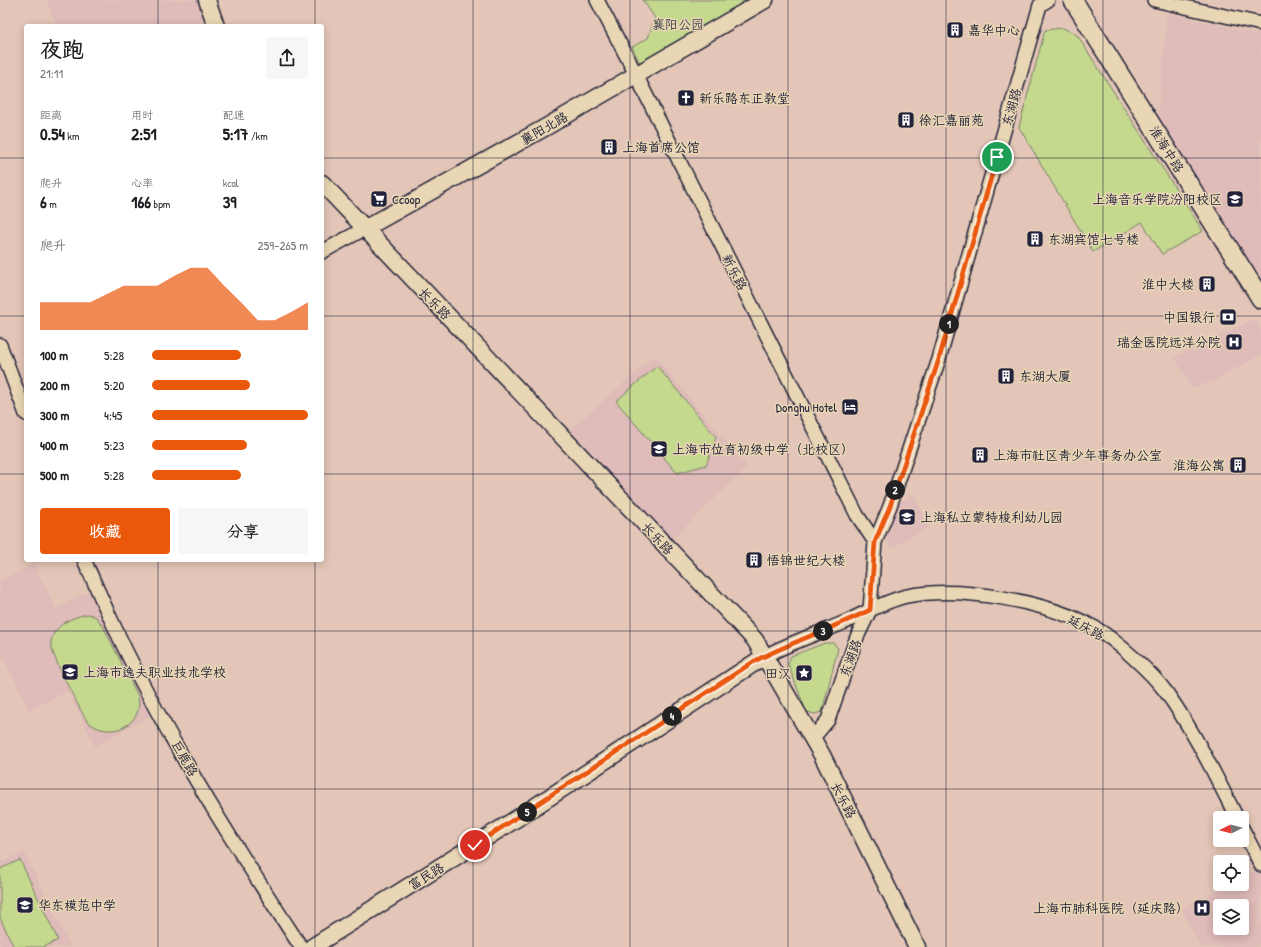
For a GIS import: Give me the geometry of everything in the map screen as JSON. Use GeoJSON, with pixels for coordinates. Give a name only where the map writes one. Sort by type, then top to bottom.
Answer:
{"type":"FeatureCollection","features":[{"type":"Feature","properties":{"kind":"main road","name":"淮海中路"},"geometry":{"type":"LineString","coordinates":[[1073,0],[1261,299]]}},
{"type":"Feature","properties":{"kind":"street"},"geometry":{"type":"LineString","coordinates":[[207,0],[215,24]]}},
{"type":"Feature","properties":{"kind":"street","name":"新乐路"},"geometry":{"type":"LineString","coordinates":[[597,0],[857,515],[875,542]]}},
{"type":"Feature","properties":{"kind":"street","name":"襄阳北路"},"geometry":{"type":"LineString","coordinates":[[324,251],[636,75],[765,0]]}},
{"type":"Feature","properties":{"kind":"street","name":"东湖路"},"geometry":{"type":"LineString","coordinates":[[812,739],[828,720],[857,637],[870,610],[875,542],[890,506],[939,359],[1040,5],[1048,0]]}},
{"type":"Feature","properties":{"kind":"street"},"geometry":{"type":"LineString","coordinates":[[1154,0],[1261,24]]}},
{"type":"Feature","properties":{"kind":"street","name":"长乐路"},"geometry":{"type":"LineString","coordinates":[[324,185],[755,640],[812,739],[872,854],[917,947]]}},
{"type":"Feature","properties":{"kind":"street"},"geometry":{"type":"LineString","coordinates":[[0,345],[24,409]]}},
{"type":"Feature","properties":{"kind":"street","name":"巨鹿路"},"geometry":{"type":"LineString","coordinates":[[85,562],[126,651],[182,755],[253,873],[301,947]]}},
{"type":"Feature","properties":{"kind":"street","name":"延庆路"},"geometry":{"type":"LineString","coordinates":[[870,610],[906,596],[970,594],[1039,606],[1097,630],[1141,666],[1165,691],[1204,752],[1234,811]]}},
{"type":"Feature","properties":{"kind":"street","name":"富民路"},"geometry":{"type":"LineString","coordinates":[[312,947],[516,819],[765,656],[782,647],[844,623],[870,610]]}},
{"type":"Feature","properties":{"kind":"street"},"geometry":{"type":"LineString","coordinates":[[1249,842],[1261,866]]}},
{"type":"Feature","properties":{"kind":"shaded area"},"geometry":{"type":"Polygon","coordinates":[[[203,0],[212,24],[56,24],[47,1],[203,0]]]}},
{"type":"Feature","properties":{"kind":"shaded area","name":"上海音乐学院汾阳校区"},"geometry":{"type":"Polygon","coordinates":[[[1167,13],[1261,35],[1261,281],[1158,117],[1167,13]]]}},
{"type":"Feature","properties":{"kind":"shaded area","name":"瑞金医院远洋分院"},"geometry":{"type":"Polygon","coordinates":[[[1255,319],[1261,329],[1261,355],[1215,380],[1192,388],[1175,357],[1255,319]]]}},
{"type":"Feature","properties":{"kind":"shaded area","name":"上海市位育初级中学（北校区）"},"geometry":{"type":"Polygon","coordinates":[[[655,356],[747,467],[671,540],[570,430],[655,356]]]}},
{"type":"Feature","properties":{"kind":"shaded area","name":"上海私立蒙特梭利幼儿园"},"geometry":{"type":"Polygon","coordinates":[[[913,494],[929,527],[891,548],[883,531],[893,507],[913,494]]]}},
{"type":"Feature","properties":{"kind":"shaded area","name":"上海市逸夫职业技术学校"},"geometry":{"type":"Polygon","coordinates":[[[34,564],[56,609],[91,590],[119,653],[151,715],[95,746],[68,691],[29,710],[0,650],[0,581],[34,564]]]}},
{"type":"Feature","properties":{"kind":"shaded area","name":"华东模范中学"},"geometry":{"type":"Polygon","coordinates":[[[24,852],[71,947],[0,947],[0,863],[24,852]]]}},
{"type":"Feature","properties":{"kind":"shaded area","name":"上海市肺科医院（延庆路）"},"geometry":{"type":"Polygon","coordinates":[[[1258,869],[1261,875],[1261,944],[1255,947],[1200,947],[1182,909],[1217,891],[1249,891],[1249,874],[1258,869]]]}},
{"type":"Feature","properties":{"kind":"green space","name":"襄阳公园"},"geometry":{"type":"Polygon","coordinates":[[[643,0],[763,0],[648,65],[639,61],[632,47],[648,38],[655,18],[643,0]]]}},
{"type":"Feature","properties":{"kind":"green space"},"geometry":{"type":"Polygon","coordinates":[[[1063,28],[1077,35],[1203,231],[1162,254],[1142,222],[1093,252],[1019,127],[1045,30],[1063,28]]]}},
{"type":"Feature","properties":{"kind":"green space"},"geometry":{"type":"Polygon","coordinates":[[[657,366],[716,437],[706,465],[677,473],[616,401],[657,366]]]}},
{"type":"Feature","properties":{"kind":"green space"},"geometry":{"type":"Polygon","coordinates":[[[89,614],[96,617],[104,628],[138,696],[139,707],[136,715],[123,727],[114,730],[105,730],[96,727],[87,721],[66,681],[52,649],[51,642],[53,636],[60,626],[71,619],[89,614]]]}},
{"type":"Feature","properties":{"kind":"green space"},"geometry":{"type":"Polygon","coordinates":[[[825,643],[833,643],[838,648],[822,712],[814,714],[806,711],[788,664],[791,656],[825,643]]]}},
{"type":"Feature","properties":{"kind":"green space","name":"华东模范中学"},"geometry":{"type":"Polygon","coordinates":[[[20,860],[58,940],[44,947],[14,947],[0,918],[0,869],[20,860]]]}},
{"type":"Feature","properties":{"kind":"place","name":"嘉华中心"},"geometry":{"type":"Point","coordinates":[955,30]}},
{"type":"Feature","properties":{"kind":"place","name":"新乐路东正教堂"},"geometry":{"type":"Point","coordinates":[686,98]}},
{"type":"Feature","properties":{"kind":"place","name":"徐汇嘉丽苑"},"geometry":{"type":"Point","coordinates":[906,120]}},
{"type":"Feature","properties":{"kind":"place","name":"上海首席公馆"},"geometry":{"type":"Point","coordinates":[609,147]}},
{"type":"Feature","properties":{"kind":"place","name":"Ccoop"},"geometry":{"type":"Point","coordinates":[379,199]}},
{"type":"Feature","properties":{"kind":"place","name":"上海音乐学院汾阳校区"},"geometry":{"type":"Point","coordinates":[1235,199]}},
{"type":"Feature","properties":{"kind":"place","name":"东湖宾馆七号楼"},"geometry":{"type":"Point","coordinates":[1035,239]}},
{"type":"Feature","properties":{"kind":"place","name":"淮中大楼"},"geometry":{"type":"Point","coordinates":[1207,284]}},
{"type":"Feature","properties":{"kind":"place","name":"中国银行"},"geometry":{"type":"Point","coordinates":[1228,317]}},
{"type":"Feature","properties":{"kind":"place","name":"瑞金医院远洋分院"},"geometry":{"type":"Point","coordinates":[1234,342]}},
{"type":"Feature","properties":{"kind":"place","name":"东湖大厦"},"geometry":{"type":"Point","coordinates":[1006,376]}},
{"type":"Feature","properties":{"kind":"place","name":"Donghu Hotel"},"geometry":{"type":"Point","coordinates":[850,407]}},
{"type":"Feature","properties":{"kind":"place","name":"上海市位育初级中学（北校区）"},"geometry":{"type":"Point","coordinates":[659,449]}},
{"type":"Feature","properties":{"kind":"place","name":"上海市社区青少年事务办公室"},"geometry":{"type":"Point","coordinates":[980,455]}},
{"type":"Feature","properties":{"kind":"place","name":"淮海公寓"},"geometry":{"type":"Point","coordinates":[1238,465]}},
{"type":"Feature","properties":{"kind":"place","name":"上海私立蒙特梭利幼儿园"},"geometry":{"type":"Point","coordinates":[907,517]}},
{"type":"Feature","properties":{"kind":"place","name":"悟锦世纪大楼"},"geometry":{"type":"Point","coordinates":[754,560]}},
{"type":"Feature","properties":{"kind":"place","name":"上海市逸夫职业技术学校"},"geometry":{"type":"Point","coordinates":[70,672]}},
{"type":"Feature","properties":{"kind":"place","name":"田汉"},"geometry":{"type":"Point","coordinates":[804,673]}},
{"type":"Feature","properties":{"kind":"place","name":"华东模范中学"},"geometry":{"type":"Point","coordinates":[25,905]}},
{"type":"Feature","properties":{"kind":"place","name":"上海市肺科医院（延庆路）"},"geometry":{"type":"Point","coordinates":[1202,908]}},
{"type":"Feature","properties":{"kind":"route"},"geometry":{"type":"LineString","coordinates":[[475,845],[753,662],[782,647],[844,623],[870,610],[875,542],[890,506],[939,359],[997,157]]}}]}
